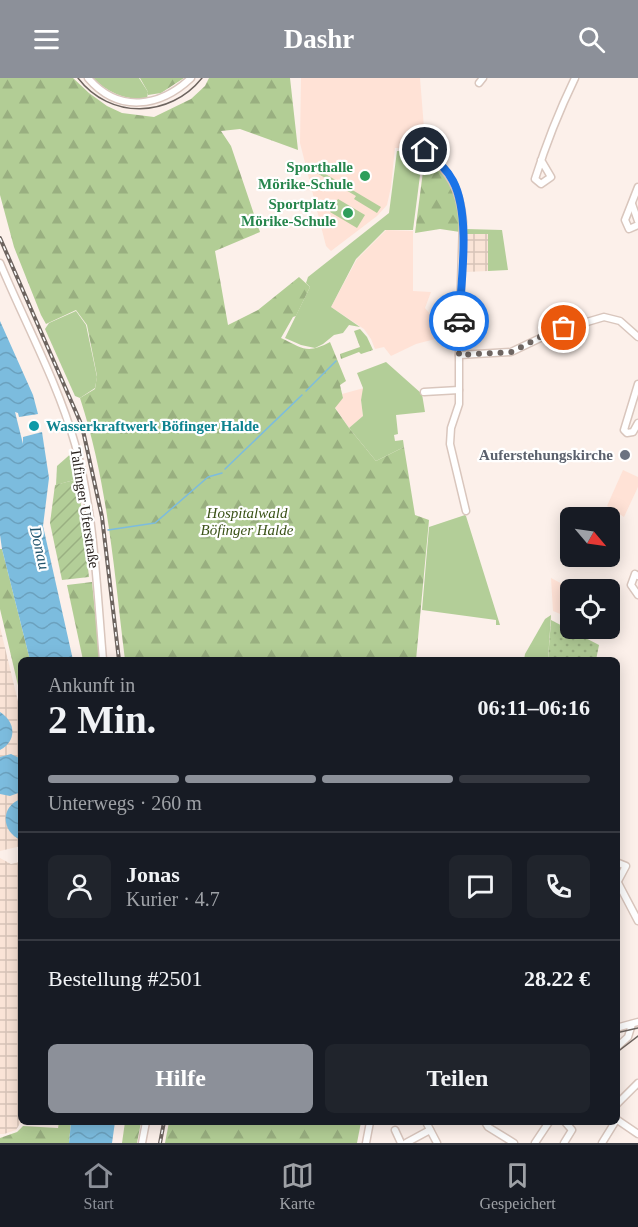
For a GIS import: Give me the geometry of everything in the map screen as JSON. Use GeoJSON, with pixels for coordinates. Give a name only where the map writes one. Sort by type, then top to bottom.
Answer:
{"type":"FeatureCollection","features":[{"type":"Feature","properties":{"kind":"street"},"geometry":{"type":"LineString","coordinates":[[88,78],[111,96],[122,101],[146,103],[173,93],[191,78]]}},
{"type":"Feature","properties":{"kind":"street"},"geometry":{"type":"LineString","coordinates":[[541,160],[575,78]]}},
{"type":"Feature","properties":{"kind":"street"},"geometry":{"type":"LineString","coordinates":[[425,150],[441,164],[453,181],[461,203],[463,222],[459,404],[450,444],[466,511]]}},
{"type":"Feature","properties":{"kind":"street"},"geometry":{"type":"LineString","coordinates":[[631,204],[638,223],[629,229],[625,220],[631,204],[638,187]]}},
{"type":"Feature","properties":{"kind":"street","name":"Talfinger Uferstraße"},"geometry":{"type":"LineString","coordinates":[[0,263],[50,374],[75,445],[90,533],[103,657]]}},
{"type":"Feature","properties":{"kind":"street"},"geometry":{"type":"LineString","coordinates":[[459,355],[509,352],[554,331],[604,317],[622,322],[638,337]]}},
{"type":"Feature","properties":{"kind":"street"},"geometry":{"type":"LineString","coordinates":[[638,384],[635,406],[624,426],[625,430],[628,433],[633,432],[638,423]]}},
{"type":"Feature","properties":{"kind":"street"},"geometry":{"type":"LineString","coordinates":[[424,392],[459,390]]}},
{"type":"Feature","properties":{"kind":"street"},"geometry":{"type":"LineString","coordinates":[[638,576],[635,574],[631,585],[638,595]]}},
{"type":"Feature","properties":{"kind":"street"},"geometry":{"type":"LineString","coordinates":[[620,864],[626,866],[620,875]]}},
{"type":"Feature","properties":{"kind":"street"},"geometry":{"type":"LineString","coordinates":[[620,889],[638,921]]}},
{"type":"Feature","properties":{"kind":"street"},"geometry":{"type":"LineString","coordinates":[[620,1027],[635,1023]]}},
{"type":"Feature","properties":{"kind":"street"},"geometry":{"type":"LineString","coordinates":[[620,1044],[628,1036],[635,1023]]}},
{"type":"Feature","properties":{"kind":"street"},"geometry":{"type":"LineString","coordinates":[[620,1101],[636,1087]]}},
{"type":"Feature","properties":{"kind":"street"},"geometry":{"type":"LineString","coordinates":[[620,1123],[638,1134]]}},
{"type":"Feature","properties":{"kind":"street"},"geometry":{"type":"LineString","coordinates":[[142,1143],[145,1125]]}},
{"type":"Feature","properties":{"kind":"street"},"geometry":{"type":"LineString","coordinates":[[366,1143],[369,1125]]}},
{"type":"Feature","properties":{"kind":"street"},"geometry":{"type":"LineString","coordinates":[[428,1125],[437,1143]]}},
{"type":"Feature","properties":{"kind":"street"},"geometry":{"type":"LineString","coordinates":[[487,1125],[514,1143]]}},
{"type":"Feature","properties":{"kind":"street"},"geometry":{"type":"LineString","coordinates":[[535,1143],[547,1125]]}},
{"type":"Feature","properties":{"kind":"street"},"geometry":{"type":"LineString","coordinates":[[564,1143],[572,1130],[568,1125]]}},
{"type":"Feature","properties":{"kind":"street"},"geometry":{"type":"LineString","coordinates":[[602,1143],[613,1125]]}},
{"type":"Feature","properties":{"kind":"street"},"geometry":{"type":"LineString","coordinates":[[394,1130],[404,1143],[430,1130]]}},
{"type":"Feature","properties":{"kind":"shaded area"},"geometry":{"type":"Polygon","coordinates":[[[301,78],[420,78],[424,128],[423,148],[395,148],[387,205],[377,216],[331,251],[326,246],[300,143],[301,78]]]}},
{"type":"Feature","properties":{"kind":"shaded area"},"geometry":{"type":"Polygon","coordinates":[[[386,230],[413,231],[413,291],[431,292],[425,308],[439,325],[439,338],[416,344],[391,356],[384,347],[375,349],[364,329],[331,307],[357,259],[386,230]]]}},
{"type":"Feature","properties":{"kind":"shaded area"},"geometry":{"type":"Polygon","coordinates":[[[466,234],[488,234],[488,271],[466,272],[466,234]]]}},
{"type":"Feature","properties":{"kind":"shaded area"},"geometry":{"type":"Polygon","coordinates":[[[364,388],[361,400],[363,416],[349,428],[335,407],[343,398],[342,394],[364,388]]]}},
{"type":"Feature","properties":{"kind":"shaded area"},"geometry":{"type":"Polygon","coordinates":[[[623,470],[638,477],[638,487],[624,517],[620,514],[620,507],[607,506],[623,470]]]}},
{"type":"Feature","properties":{"kind":"shaded area"},"geometry":{"type":"Polygon","coordinates":[[[551,578],[560,583],[560,614],[553,611],[551,578]]]}},
{"type":"Feature","properties":{"kind":"shaded area"},"geometry":{"type":"Polygon","coordinates":[[[0,627],[18,702],[18,847],[0,851],[0,627]]]}},
{"type":"Feature","properties":{"kind":"shaded area"},"geometry":{"type":"Polygon","coordinates":[[[0,858],[11,864],[18,862],[19,1125],[16,1130],[0,1134],[0,858]]]}},
{"type":"Feature","properties":{"kind":"green space","name":"Hospitalwald Böfinger Halde"},"geometry":{"type":"Polygon","coordinates":[[[0,78],[73,78],[107,106],[122,113],[154,117],[191,99],[205,86],[209,78],[290,78],[298,150],[240,129],[221,131],[231,146],[260,232],[215,251],[228,325],[258,310],[299,277],[310,287],[296,316],[293,317],[281,338],[306,349],[316,348],[330,342],[346,381],[340,385],[343,398],[335,408],[349,428],[376,461],[404,447],[415,515],[429,520],[416,657],[125,657],[104,495],[90,430],[80,398],[95,389],[97,376],[87,325],[76,310],[46,324],[14,247],[0,195],[0,78]]]}},
{"type":"Feature","properties":{"kind":"green space"},"geometry":{"type":"Polygon","coordinates":[[[93,78],[139,78],[148,92],[147,99],[117,94],[93,78]]]}},
{"type":"Feature","properties":{"kind":"green space"},"geometry":{"type":"Polygon","coordinates":[[[140,78],[184,78],[161,93],[148,95],[140,78]]]}},
{"type":"Feature","properties":{"kind":"green space"},"geometry":{"type":"Polygon","coordinates":[[[397,151],[423,152],[413,230],[385,230],[356,259],[331,307],[360,327],[349,325],[343,333],[334,335],[315,348],[285,338],[310,287],[306,283],[308,277],[389,213],[397,151]]]}},
{"type":"Feature","properties":{"kind":"green space"},"geometry":{"type":"Polygon","coordinates":[[[428,155],[437,164],[453,190],[458,209],[460,232],[440,229],[415,233],[425,156],[428,155]]]}},
{"type":"Feature","properties":{"kind":"green space"},"geometry":{"type":"Polygon","coordinates":[[[317,169],[381,207],[377,213],[354,199],[356,196],[315,172],[317,169]]]}},
{"type":"Feature","properties":{"kind":"green space","name":"Sportplatz Mörike-Schule"},"geometry":{"type":"Polygon","coordinates":[[[338,199],[365,215],[357,228],[330,212],[338,199]]]}},
{"type":"Feature","properties":{"kind":"green space"},"geometry":{"type":"Polygon","coordinates":[[[466,229],[502,230],[508,270],[488,271],[488,234],[466,234],[466,229]]]}},
{"type":"Feature","properties":{"kind":"green space"},"geometry":{"type":"Polygon","coordinates":[[[76,311],[86,325],[97,377],[95,388],[80,398],[75,396],[45,329],[49,323],[76,311]]]}},
{"type":"Feature","properties":{"kind":"green space"},"geometry":{"type":"Polygon","coordinates":[[[360,329],[373,350],[361,354],[359,352],[341,359],[340,354],[360,347],[354,331],[360,329]]]}},
{"type":"Feature","properties":{"kind":"green space"},"geometry":{"type":"Polygon","coordinates":[[[386,362],[422,394],[425,412],[396,415],[398,434],[394,435],[395,441],[403,440],[404,447],[376,461],[349,428],[363,416],[361,400],[363,388],[357,373],[386,362]]]}},
{"type":"Feature","properties":{"kind":"green space"},"geometry":{"type":"Polygon","coordinates":[[[74,451],[81,478],[56,485],[57,466],[74,451]]]}},
{"type":"Feature","properties":{"kind":"green space"},"geometry":{"type":"Polygon","coordinates":[[[78,479],[89,577],[62,580],[50,523],[55,485],[78,479]]]}},
{"type":"Feature","properties":{"kind":"green space"},"geometry":{"type":"Polygon","coordinates":[[[465,515],[500,625],[496,625],[496,620],[422,610],[429,527],[465,515]]]}},
{"type":"Feature","properties":{"kind":"green space"},"geometry":{"type":"Polygon","coordinates":[[[0,549],[2,549],[29,657],[18,657],[18,685],[0,609],[0,549]]]}},
{"type":"Feature","properties":{"kind":"green space"},"geometry":{"type":"Polygon","coordinates":[[[92,582],[100,657],[82,657],[67,585],[92,582]]]}},
{"type":"Feature","properties":{"kind":"green space"},"geometry":{"type":"Polygon","coordinates":[[[551,615],[548,657],[524,657],[525,654],[545,619],[551,615]]]}},
{"type":"Feature","properties":{"kind":"green space"},"geometry":{"type":"Polygon","coordinates":[[[551,620],[560,625],[560,639],[587,639],[599,645],[597,657],[548,657],[551,620]]]}},
{"type":"Feature","properties":{"kind":"green space"},"geometry":{"type":"Polygon","coordinates":[[[58,1125],[71,1125],[69,1143],[0,1143],[0,1138],[17,1132],[23,1126],[58,1128],[58,1125]]]}},
{"type":"Feature","properties":{"kind":"green space"},"geometry":{"type":"Polygon","coordinates":[[[125,1125],[140,1125],[137,1143],[122,1143],[125,1125]]]}},
{"type":"Feature","properties":{"kind":"green space"},"geometry":{"type":"Polygon","coordinates":[[[168,1125],[360,1125],[357,1143],[165,1143],[168,1125]]]}},
{"type":"Feature","properties":{"kind":"water","name":"Donau"},"geometry":{"type":"Polygon","coordinates":[[[0,321],[33,395],[38,414],[19,417],[15,412],[23,444],[23,437],[42,432],[49,478],[43,526],[72,657],[29,657],[0,535],[0,321]]]}},
{"type":"Feature","properties":{"kind":"water"},"geometry":{"type":"Polygon","coordinates":[[[0,712],[12,726],[12,737],[0,750],[0,712]]]}},
{"type":"Feature","properties":{"kind":"water"},"geometry":{"type":"Polygon","coordinates":[[[11,754],[18,758],[18,793],[10,796],[0,794],[0,757],[11,754]]]}},
{"type":"Feature","properties":{"kind":"water"},"geometry":{"type":"Polygon","coordinates":[[[18,800],[18,838],[10,831],[6,819],[6,813],[18,800]]]}},
{"type":"Feature","properties":{"kind":"water"},"geometry":{"type":"Polygon","coordinates":[[[71,1125],[115,1125],[112,1143],[69,1143],[71,1125]]]}},
{"type":"Feature","properties":{"kind":"waterway"},"geometry":{"type":"LineString","coordinates":[[306,391],[336,361]]}},
{"type":"Feature","properties":{"kind":"waterway"},"geometry":{"type":"LineString","coordinates":[[225,469],[302,395]]}},
{"type":"Feature","properties":{"kind":"waterway"},"geometry":{"type":"LineString","coordinates":[[108,530],[155,523],[208,477],[222,473]]}},
{"type":"Feature","properties":{"kind":"tram line"},"geometry":{"type":"LineString","coordinates":[[78,78],[91,92],[106,101],[123,107],[140,109],[157,107],[174,101],[202,78]]}},
{"type":"Feature","properties":{"kind":"tram line"},"geometry":{"type":"LineString","coordinates":[[620,1032],[638,1028]]}},
{"type":"Feature","properties":{"kind":"tram line"},"geometry":{"type":"LineString","coordinates":[[620,1050],[638,1036]]}},
{"type":"Feature","properties":{"kind":"railway"},"geometry":{"type":"LineString","coordinates":[[0,238],[82,426],[102,517],[119,657]]}},
{"type":"Feature","properties":{"kind":"railway"},"geometry":{"type":"LineString","coordinates":[[160,1143],[163,1125]]}},
{"type":"Feature","properties":{"kind":"way so far"},"geometry":{"type":"LineString","coordinates":[[459,321],[459,355],[512,352],[535,339],[564,328]]}},
{"type":"Feature","properties":{"kind":"place","name":"Sporthalle Mörike-Schule"},"geometry":{"type":"Point","coordinates":[365,176]}},
{"type":"Feature","properties":{"kind":"place","name":"Sportplatz Mörike-Schule"},"geometry":{"type":"Point","coordinates":[348,213]}},
{"type":"Feature","properties":{"kind":"place","name":"Wasserkraftwerk Böfinger Halde"},"geometry":{"type":"Point","coordinates":[34,426]}},
{"type":"Feature","properties":{"kind":"place","name":"Auferstehungskirche"},"geometry":{"type":"Point","coordinates":[625,455]}},
{"type":"Feature","properties":{"kind":"route"},"geometry":{"type":"LineString","coordinates":[[425,150],[441,164],[453,181],[461,203],[463,222],[459,321]]}}]}
